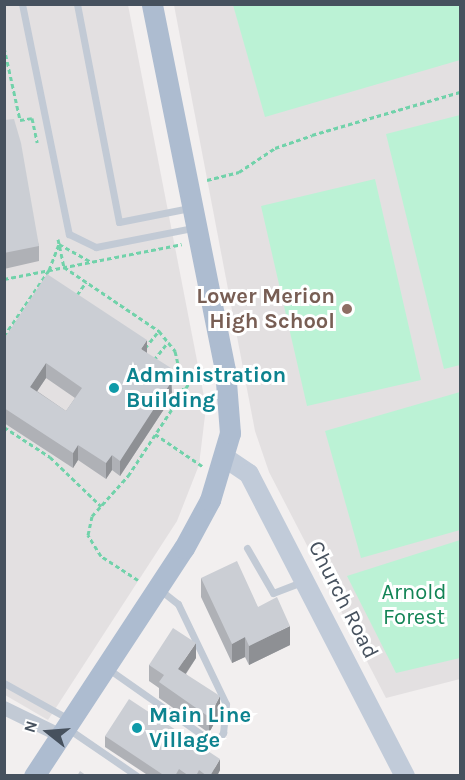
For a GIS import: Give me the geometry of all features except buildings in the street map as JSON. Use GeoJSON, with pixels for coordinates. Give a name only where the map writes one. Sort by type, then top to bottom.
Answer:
{"type":"FeatureCollection","features":[{"type":"Feature","properties":{"kind":"main road"},"geometry":{"type":"LineString","coordinates":[[40,773],[64,727],[105,667],[148,584],[210,500],[230,433],[225,370],[152,4]]}},
{"type":"Feature","properties":{"kind":"street","name":"Church Road"},"geometry":{"type":"LineString","coordinates":[[224,457],[249,474],[306,579],[405,776]]}},
{"type":"Feature","properties":{"kind":"street"},"geometry":{"type":"LineString","coordinates":[[4,708],[64,727]]}},
{"type":"Feature","properties":{"kind":"lane"},"geometry":{"type":"LineString","coordinates":[[22,4],[69,234],[96,247],[194,217]]}},
{"type":"Feature","properties":{"kind":"lane"},"geometry":{"type":"LineString","coordinates":[[77,4],[120,222],[194,217]]}},
{"type":"Feature","properties":{"kind":"lane"},"geometry":{"type":"LineString","coordinates":[[247,548],[273,593],[306,579]]}},
{"type":"Feature","properties":{"kind":"lane"},"geometry":{"type":"LineString","coordinates":[[105,667],[214,744],[223,732],[226,704],[178,604],[148,584]]}},
{"type":"Feature","properties":{"kind":"lane"},"geometry":{"type":"LineString","coordinates":[[4,683],[137,776]]}},
{"type":"Feature","properties":{"kind":"path"},"geometry":{"type":"LineString","coordinates":[[4,47],[20,120],[32,118],[39,152]]}},
{"type":"Feature","properties":{"kind":"path"},"geometry":{"type":"LineString","coordinates":[[207,180],[239,172],[303,138],[460,93]]}},
{"type":"Feature","properties":{"kind":"path"},"geometry":{"type":"LineString","coordinates":[[55,227],[64,267],[159,331],[168,342],[184,390]]}},
{"type":"Feature","properties":{"kind":"path"},"geometry":{"type":"LineString","coordinates":[[59,244],[92,262]]}},
{"type":"Feature","properties":{"kind":"path"},"geometry":{"type":"LineString","coordinates":[[4,336],[49,270],[59,244]]}},
{"type":"Feature","properties":{"kind":"path"},"geometry":{"type":"LineString","coordinates":[[4,279],[182,244]]}},
{"type":"Feature","properties":{"kind":"path"},"geometry":{"type":"LineString","coordinates":[[70,304],[86,282]]}},
{"type":"Feature","properties":{"kind":"path"},"geometry":{"type":"LineString","coordinates":[[142,352],[159,331]]}},
{"type":"Feature","properties":{"kind":"path"},"geometry":{"type":"LineString","coordinates":[[148,369],[168,342]]}},
{"type":"Feature","properties":{"kind":"path"},"geometry":{"type":"LineString","coordinates":[[148,584],[101,556],[88,535],[101,506],[155,434],[201,365]]}},
{"type":"Feature","properties":{"kind":"path"},"geometry":{"type":"LineString","coordinates":[[4,427],[50,457],[101,506]]}},
{"type":"Feature","properties":{"kind":"path"},"geometry":{"type":"LineString","coordinates":[[155,434],[202,466]]}},
{"type":"Feature","properties":{"kind":"shaded area","name":"Lower Merion High School"},"geometry":{"type":"Polygon","coordinates":[[[5,5],[128,5],[206,407],[199,465],[177,521],[48,720],[5,695],[5,5]]]}},
{"type":"Feature","properties":{"kind":"shaded area","name":"Lower Merion High School"},"geometry":{"type":"Polygon","coordinates":[[[174,5],[460,5],[460,679],[386,698],[269,472],[255,431],[174,5]]]}},
{"type":"Feature","properties":{"kind":"green space"},"geometry":{"type":"Polygon","coordinates":[[[233,5],[460,5],[460,60],[265,117],[233,5]]]}},
{"type":"Feature","properties":{"kind":"green space"},"geometry":{"type":"Polygon","coordinates":[[[460,115],[460,365],[444,369],[386,134],[460,115]]]}},
{"type":"Feature","properties":{"kind":"green space"},"geometry":{"type":"Polygon","coordinates":[[[375,179],[421,380],[307,406],[261,206],[375,179]]]}},
{"type":"Feature","properties":{"kind":"green space"},"geometry":{"type":"Polygon","coordinates":[[[460,392],[460,530],[361,558],[325,431],[460,392]]]}},
{"type":"Feature","properties":{"kind":"green space","name":"Arnold Forest"},"geometry":{"type":"Polygon","coordinates":[[[460,540],[460,658],[396,673],[347,576],[460,540]]]}},
{"type":"Feature","properties":{"kind":"place","name":"Lower Merion High School"},"geometry":{"type":"Point","coordinates":[347,309]}},
{"type":"Feature","properties":{"kind":"place","name":"Administration Building"},"geometry":{"type":"Point","coordinates":[114,388]}},
{"type":"Feature","properties":{"kind":"place","name":"Main Line Village"},"geometry":{"type":"Point","coordinates":[137,728]}}]}
